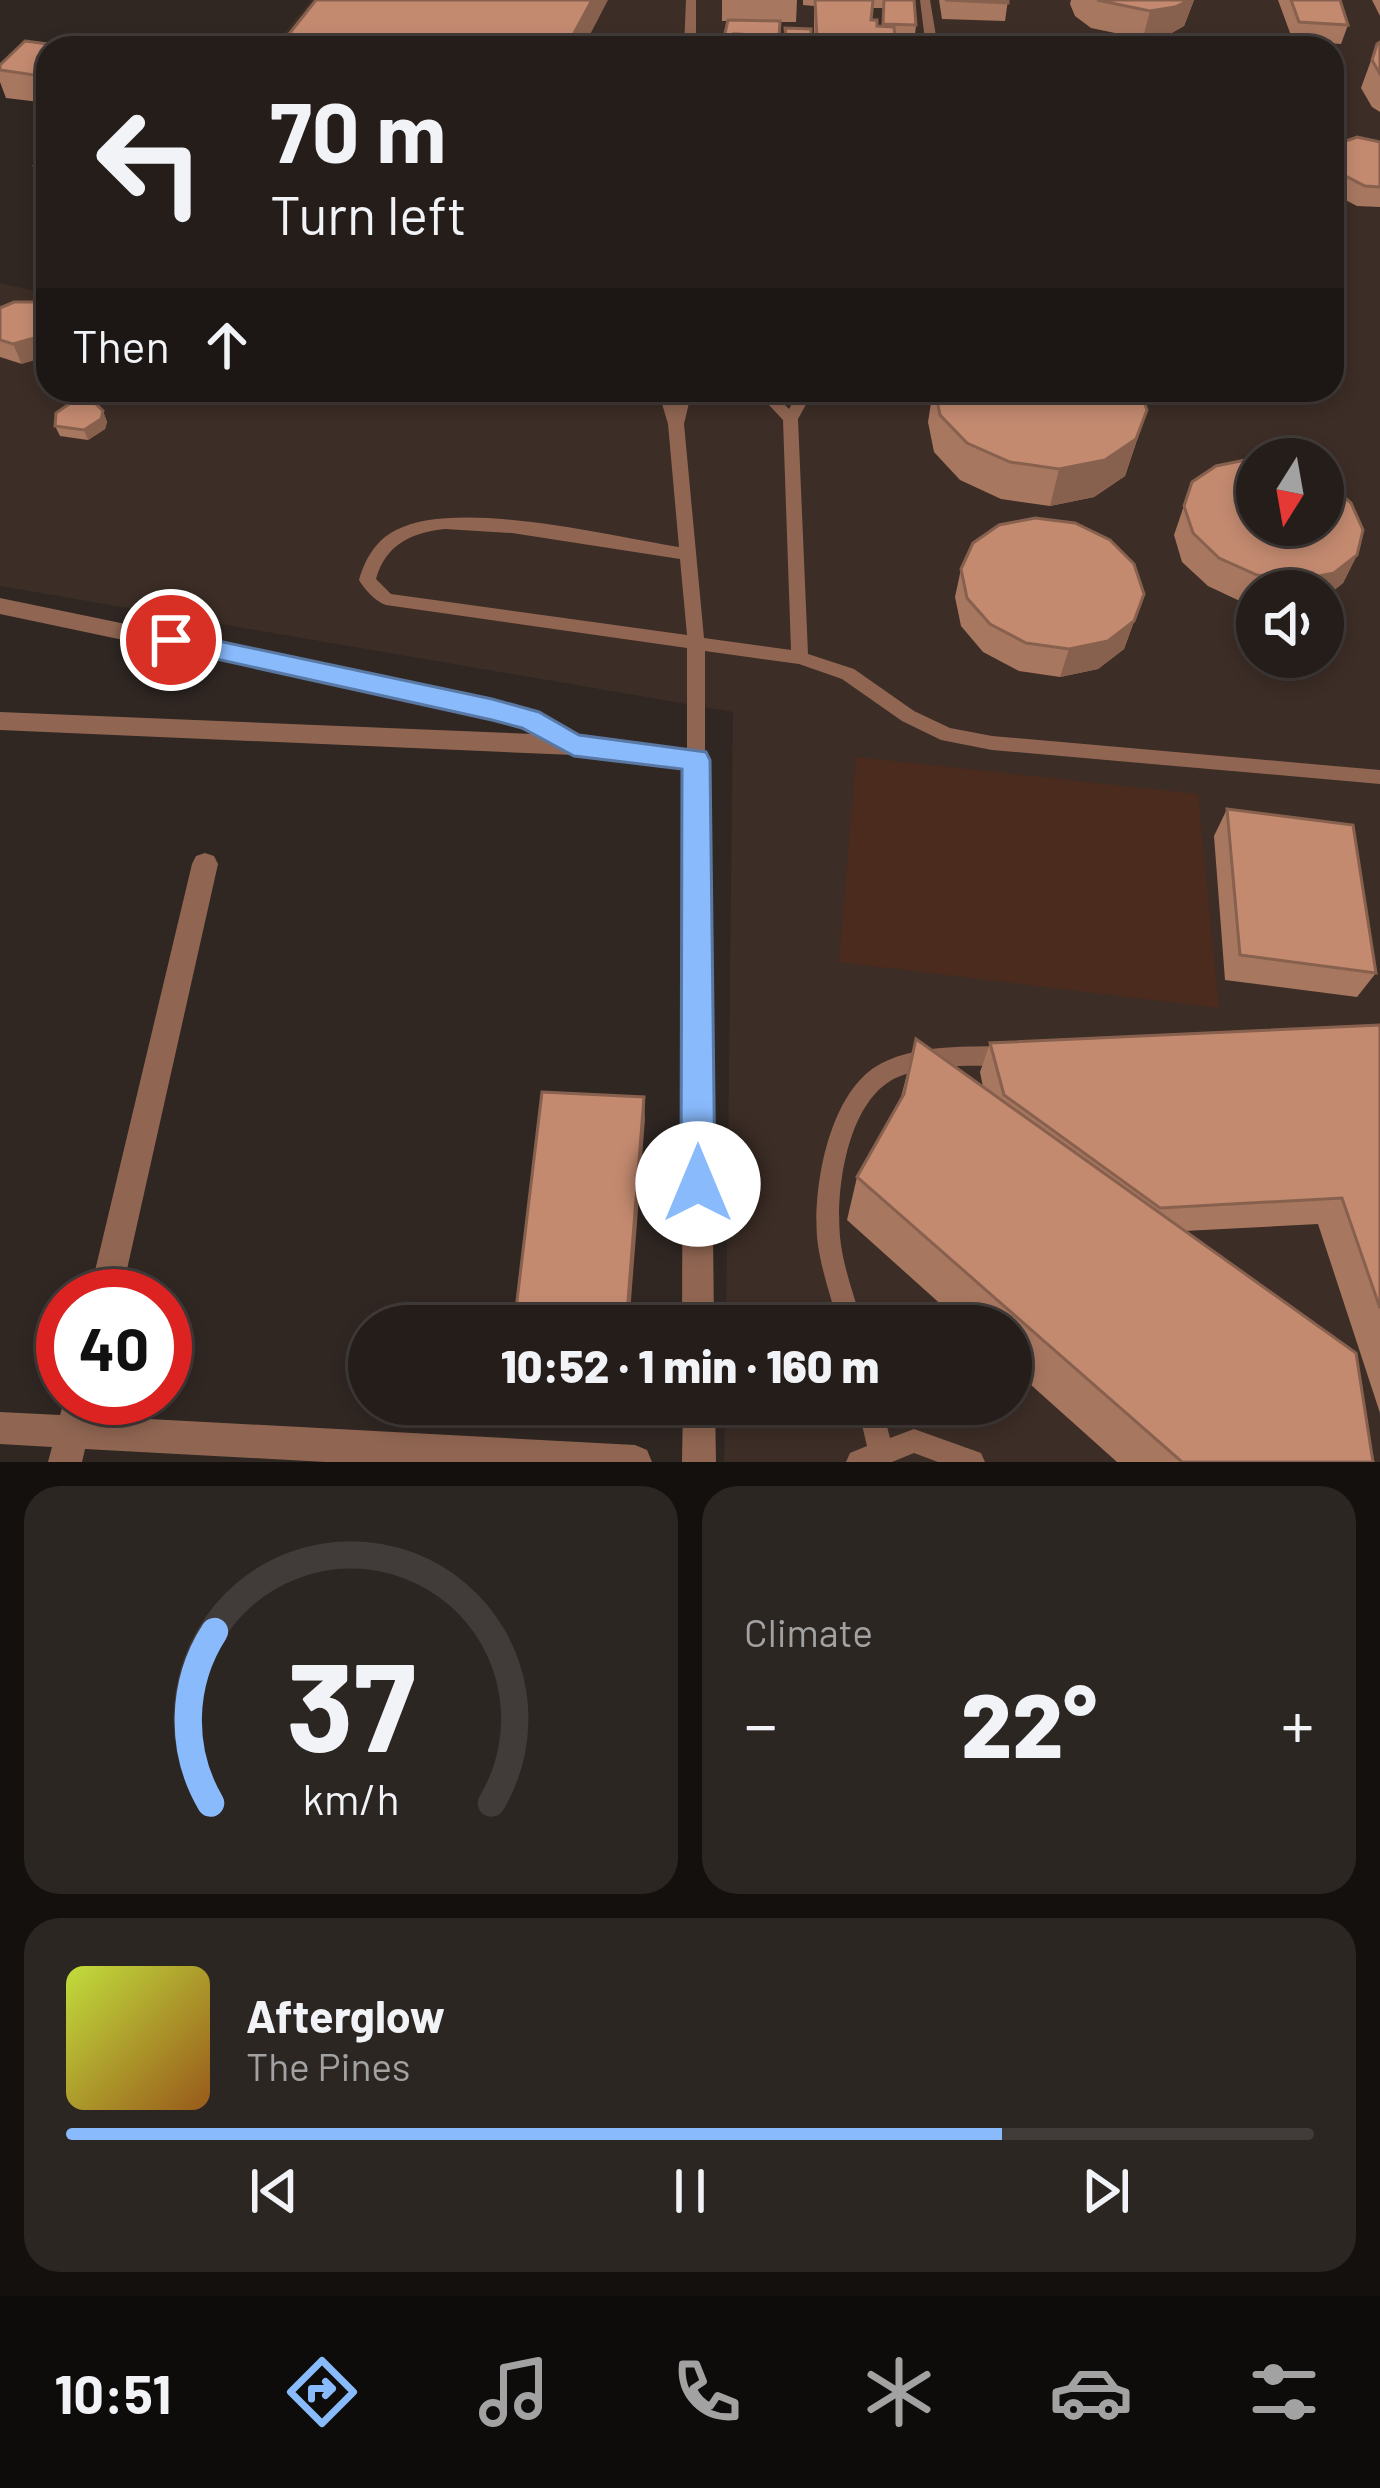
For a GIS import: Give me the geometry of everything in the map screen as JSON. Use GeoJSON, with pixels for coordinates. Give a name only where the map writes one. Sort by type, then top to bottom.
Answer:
{"type":"FeatureCollection","features":[{"type":"Feature","properties":{"kind":"street"},"geometry":{"type":"LineString","coordinates":[[0,606],[492,709],[530,720],[574,745]]}},
{"type":"Feature","properties":{"kind":"street"},"geometry":{"type":"LineString","coordinates":[[0,721],[574,745],[696,760],[698,1305]]}},
{"type":"Feature","properties":{"kind":"street"},"geometry":{"type":"LineString","coordinates":[[111,1269],[206,864]]}},
{"type":"Feature","properties":{"kind":"street"},"geometry":{"type":"LineString","coordinates":[[699,1425],[699,1462]]}},
{"type":"Feature","properties":{"kind":"street"},"geometry":{"type":"LineString","coordinates":[[0,1428],[69,1448],[635,1462]]}},
{"type":"Feature","properties":{"kind":"lane"},"geometry":{"type":"LineString","coordinates":[[690,36],[691,0]]}},
{"type":"Feature","properties":{"kind":"lane"},"geometry":{"type":"LineString","coordinates":[[925,0],[930,36]]}},
{"type":"Feature","properties":{"kind":"lane"},"geometry":{"type":"LineString","coordinates":[[669,402],[676,424],[695,640],[696,760]]}},
{"type":"Feature","properties":{"kind":"lane"},"geometry":{"type":"LineString","coordinates":[[676,424],[682,402]]}},
{"type":"Feature","properties":{"kind":"lane"},"geometry":{"type":"LineString","coordinates":[[774,402],[790,419]]}},
{"type":"Feature","properties":{"kind":"lane"},"geometry":{"type":"LineString","coordinates":[[800,402],[790,419],[800,658]]}},
{"type":"Feature","properties":{"kind":"lane"},"geometry":{"type":"LineString","coordinates":[[688,554],[467,524],[427,524],[398,535],[373,557],[367,580],[386,599],[800,658],[848,674],[908,716],[947,735],[992,743],[1380,776]]}},
{"type":"Feature","properties":{"kind":"lane"},"geometry":{"type":"LineString","coordinates":[[846,1305],[828,1229],[836,1153],[854,1103],[884,1072],[940,1059],[1029,1055]]}},
{"type":"Feature","properties":{"kind":"lane"},"geometry":{"type":"LineString","coordinates":[[869,1425],[870,1457],[914,1441],[972,1462]]}},
{"type":"Feature","properties":{"kind":"shaded area"},"geometry":{"type":"Polygon","coordinates":[[[311,0],[1380,0],[1380,1462],[724,1462],[725,1425],[1032,1425],[1032,1305],[726,1305],[733,712],[0,586],[0,283],[36,291],[36,402],[1344,402],[1344,36],[282,36],[311,0]]]}},
{"type":"Feature","properties":{"kind":"shaded area"},"geometry":{"type":"Polygon","coordinates":[[[856,757],[1198,794],[1219,1008],[839,962],[856,757]]]}},
{"type":"Feature","properties":{"kind":"building"},"geometry":{"type":"Polygon","coordinates":[[[316,0],[592,0],[572,36],[288,36],[316,0]]]}},
{"type":"Feature","properties":{"kind":"building"},"geometry":{"type":"Polygon","coordinates":[[[815,0],[873,0],[871,20],[877,20],[877,26],[894,27],[895,36],[817,36],[815,0]]]}},
{"type":"Feature","properties":{"kind":"building"},"geometry":{"type":"Polygon","coordinates":[[[884,0],[914,0],[916,25],[883,24],[884,0]]]}},
{"type":"Feature","properties":{"kind":"building"},"geometry":{"type":"Polygon","coordinates":[[[945,0],[1008,0],[1008,3],[945,0]]]}},
{"type":"Feature","properties":{"kind":"building"},"geometry":{"type":"Polygon","coordinates":[[[1097,0],[1190,0],[1150,11],[1097,0]]]}},
{"type":"Feature","properties":{"kind":"building"},"geometry":{"type":"Polygon","coordinates":[[[1291,0],[1340,0],[1348,25],[1299,22],[1291,0]]]}},
{"type":"Feature","properties":{"kind":"building"},"geometry":{"type":"Polygon","coordinates":[[[728,20],[780,21],[779,36],[724,36],[728,20]]]}},
{"type":"Feature","properties":{"kind":"building"},"geometry":{"type":"Polygon","coordinates":[[[785,28],[811,29],[811,36],[786,36],[785,28]]]}},
{"type":"Feature","properties":{"kind":"building"},"geometry":{"type":"Polygon","coordinates":[[[25,41],[36,42],[36,75],[0,70],[25,41]]]}},
{"type":"Feature","properties":{"kind":"building"},"geometry":{"type":"Polygon","coordinates":[[[1380,42],[1380,74],[1372,60],[1380,42]]]}},
{"type":"Feature","properties":{"kind":"building"},"geometry":{"type":"Polygon","coordinates":[[[1357,137],[1380,142],[1380,187],[1365,186],[1344,175],[1344,142],[1357,137]]]}},
{"type":"Feature","properties":{"kind":"building"},"geometry":{"type":"Polygon","coordinates":[[[14,302],[36,302],[36,338],[13,344],[0,340],[0,308],[14,302]]]}},
{"type":"Feature","properties":{"kind":"building"},"geometry":{"type":"Polygon","coordinates":[[[72,402],[94,402],[103,411],[101,419],[84,430],[55,426],[56,413],[72,402]]]}},
{"type":"Feature","properties":{"kind":"building"},"geometry":{"type":"Polygon","coordinates":[[[937,402],[1144,402],[1147,410],[1136,439],[1105,460],[1059,469],[1010,462],[967,443],[940,415],[937,402]]]}},
{"type":"Feature","properties":{"kind":"building"},"geometry":{"type":"Polygon","coordinates":[[[1236,462],[1236,546],[1344,546],[1344,497],[1363,530],[1357,555],[1338,570],[1246,570],[1219,558],[1193,533],[1184,506],[1192,482],[1216,466],[1236,462]]]}},
{"type":"Feature","properties":{"kind":"building"},"geometry":{"type":"Polygon","coordinates":[[[1035,518],[1075,523],[1110,540],[1134,564],[1144,594],[1134,621],[1108,641],[1069,649],[1026,643],[990,624],[967,598],[961,569],[973,543],[999,525],[1035,518]]]}},
{"type":"Feature","properties":{"kind":"building"},"geometry":{"type":"Polygon","coordinates":[[[1227,809],[1353,825],[1376,973],[1240,955],[1227,809]]]}},
{"type":"Feature","properties":{"kind":"building"},"geometry":{"type":"Polygon","coordinates":[[[1380,1025],[1380,1308],[1342,1198],[1160,1208],[1004,1095],[990,1043],[1380,1025]]]}},
{"type":"Feature","properties":{"kind":"building"},"geometry":{"type":"Polygon","coordinates":[[[916,1039],[1356,1353],[1373,1462],[1182,1462],[1032,1330],[1032,1305],[1003,1305],[857,1177],[904,1094],[916,1039]]]}},
{"type":"Feature","properties":{"kind":"building"},"geometry":{"type":"Polygon","coordinates":[[[542,1092],[644,1097],[628,1305],[517,1305],[542,1092]]]}},
{"type":"Feature","properties":{"kind":"route"},"geometry":{"type":"LineString","coordinates":[[171,640],[492,709],[530,720],[574,745],[696,760],[698,1184]]}}]}
